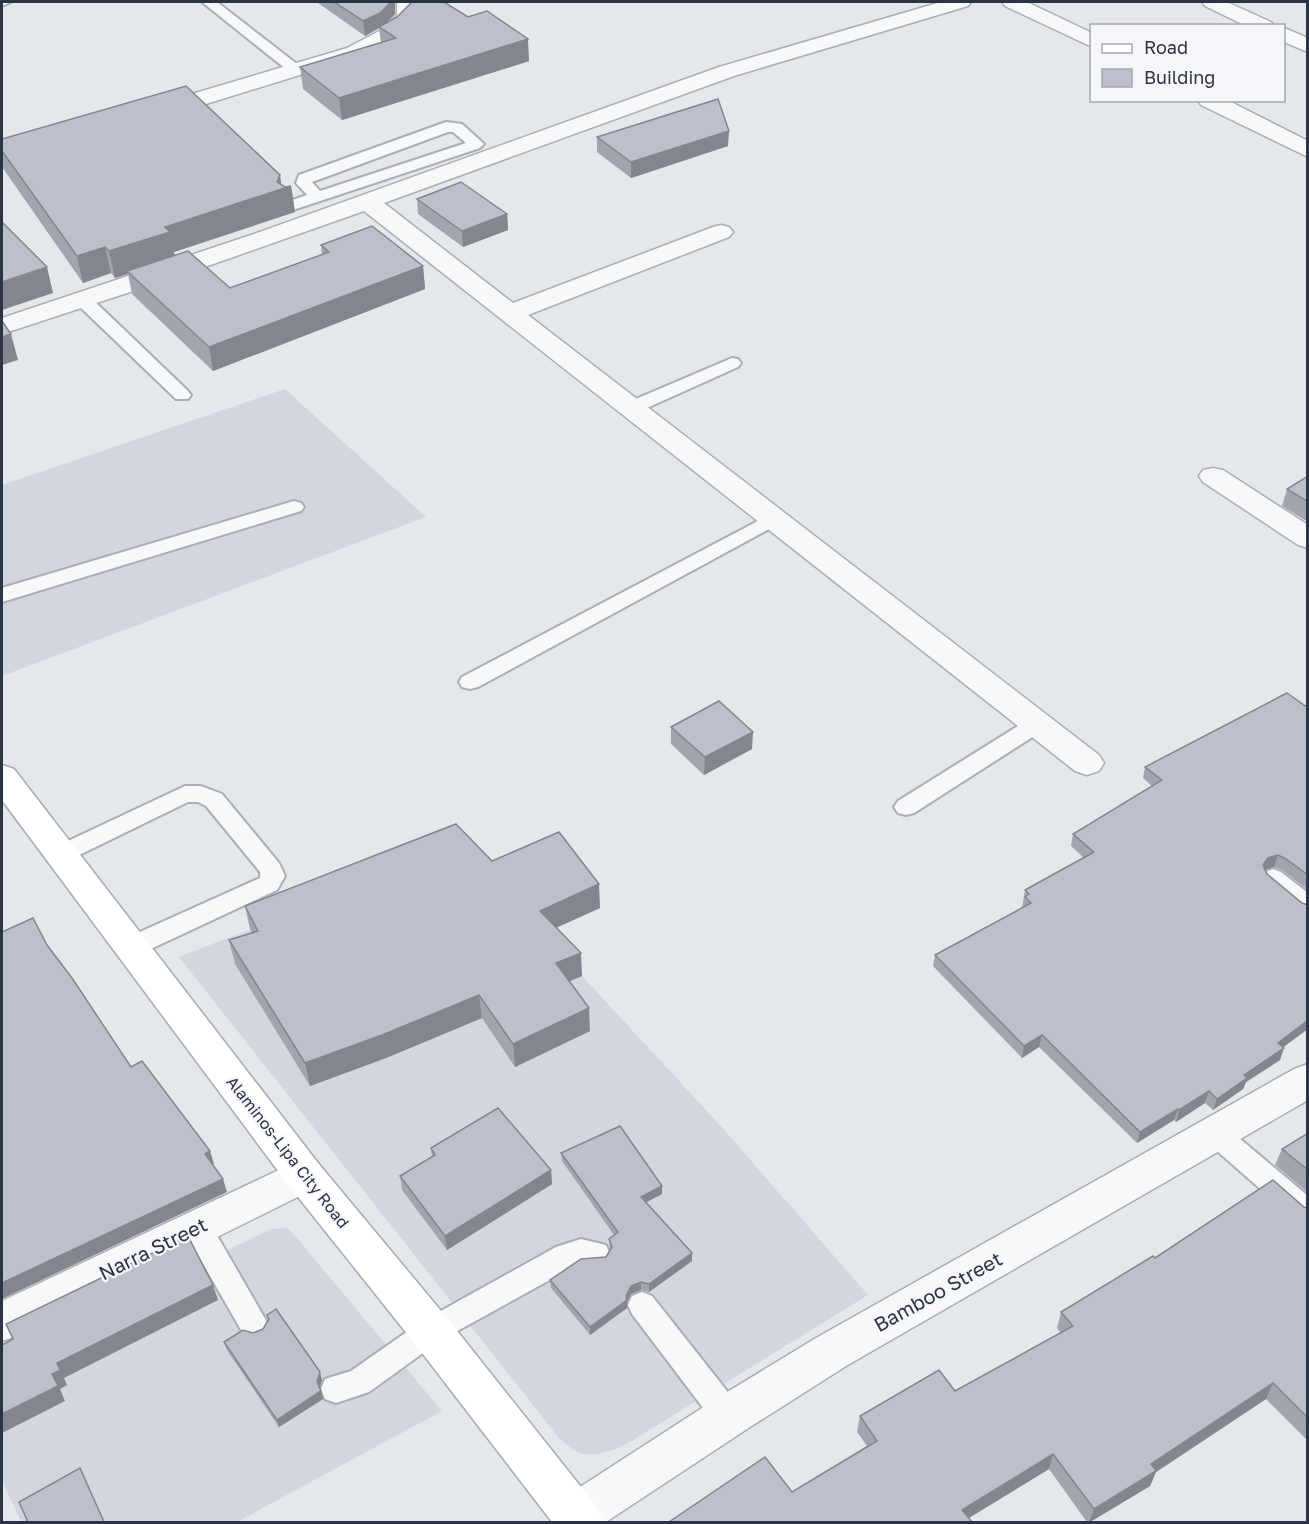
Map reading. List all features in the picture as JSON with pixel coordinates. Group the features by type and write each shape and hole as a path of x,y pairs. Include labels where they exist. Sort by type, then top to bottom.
{"main road":[{"name":"Alaminos-Lipa City Road","path":"2,777 303,1175 431,1331 578,1519"}],"street":[{"path":"138,118 354,52 390,33 407,16 407,2"},
{"path":"2,326 367,202 693,84 961,2"},
{"path":"1012,2 1090,40"},
{"path":"1212,2 1260,24"},
{"path":"1285,34 1308,45"},
{"path":"1213,102 1308,150"},
{"path":"367,202 1087,763"},
{"path":"510,314 721,232"},
{"path":"1213,476 1308,539"},
{"name":"Bamboo Street","path":"578,1519 727,1415 876,1327 1217,1135 1308,1080"},
{"name":"Narra Street","path":"2,1322 303,1175"}],"lane":[{"path":"209,2 297,70"},
{"path":"290,206 318,198 476,144 457,127 446,127 305,178 304,183 318,198"},
{"path":"83,300 182,395"},
{"path":"631,408 732,363"},
{"path":"2,595 294,507"},
{"path":"470,682 775,518"},
{"path":"906,807 1037,724"},
{"path":"59,855 185,794 201,794 214,800 271,869 273,876 269,884 131,947"},
{"path":"1273,878 1308,907"},
{"path":"1217,1135 1308,1213"},
{"path":"197,1227 254,1326"},
{"path":"336,1389 359,1382 431,1331 566,1256 581,1251 596,1254"},
{"path":"642,1305 727,1415"}],"shaded area":[{"path":"285,389 426,517 2,676 2,485"},
{"path":"458,848 582,976 717,1122 868,1295 635,1439 616,1449 598,1454 583,1454 572,1449 559,1438 179,957"},
{"path":"271,1229 290,1230 442,1411 237,1522 21,1522 2,1480 2,1359"}],"building":[{"path":"334,2 391,2 380,13 363,21"},
{"path":"412,2 444,2 468,17 487,11 528,39 339,98 300,67 396,38 379,27 397,17"},
{"path":"186,86 280,175 277,182 285,187 291,186 165,227 170,232 109,251 105,247 77,256 2,151 2,139"},
{"path":"718,99 729,131 631,162 597,137"},
{"path":"461,182 507,214 462,231 417,199"},
{"path":"2,222 47,267 2,282"},
{"path":"372,226 423,266 209,347 127,271 188,251 230,288 329,252 321,245"},
{"path":"2,321 11,334 2,337"},
{"path":"1308,476 1308,502 1287,489"},
{"path":"1287,693 1308,708 1308,875 1278,855 1268,858 1263,865 1267,874 1302,903 1308,905 1308,1020 1278,1043 1284,1048 1244,1075 1247,1078 1217,1099 1209,1091 1140,1132 1042,1035 1024,1046 935,955 1031,903 1025,897 1029,894 1025,890 1094,852 1073,834 1162,780 1145,767"},
{"path":"719,701 753,732 705,757 671,727"},
{"path":"456,824 492,861 559,832 599,884 540,911 581,953 556,963 589,1008 513,1044 479,995 382,1035 305,1063 229,940 258,931 245,906"},
{"path":"33,918 47,945 72,978 131,1067 142,1061 210,1151 205,1154 223,1179 2,1283 2,932"},
{"path":"498,1108 551,1170 445,1236 400,1176 435,1155 431,1148"},
{"path":"620,1126 662,1186 641,1197 692,1253 649,1284 641,1282 631,1286 626,1296 627,1300 590,1327 550,1280 581,1259 606,1257 612,1247 609,1239 618,1232 561,1153"},
{"path":"1308,1133 1308,1170 1282,1149"},
{"path":"1273,1180 1308,1208 1308,1418 1273,1383 1151,1464 1156,1471 1094,1509 1053,1454 962,1510 972,1522 669,1522 765,1457 792,1492 877,1441 860,1416 939,1370 955,1391 1073,1326 1061,1312 1153,1256 1155,1258"},
{"path":"188,1236 213,1285 57,1363 60,1370 52,1374 58,1386 2,1414 2,1345 13,1339 6,1324"},
{"path":"276,1309 320,1372 317,1382 321,1391 277,1420 224,1342 243,1330 253,1333 263,1329 269,1319 267,1315"},
{"path":"80,1468 104,1522 28,1522 19,1502"}]}
